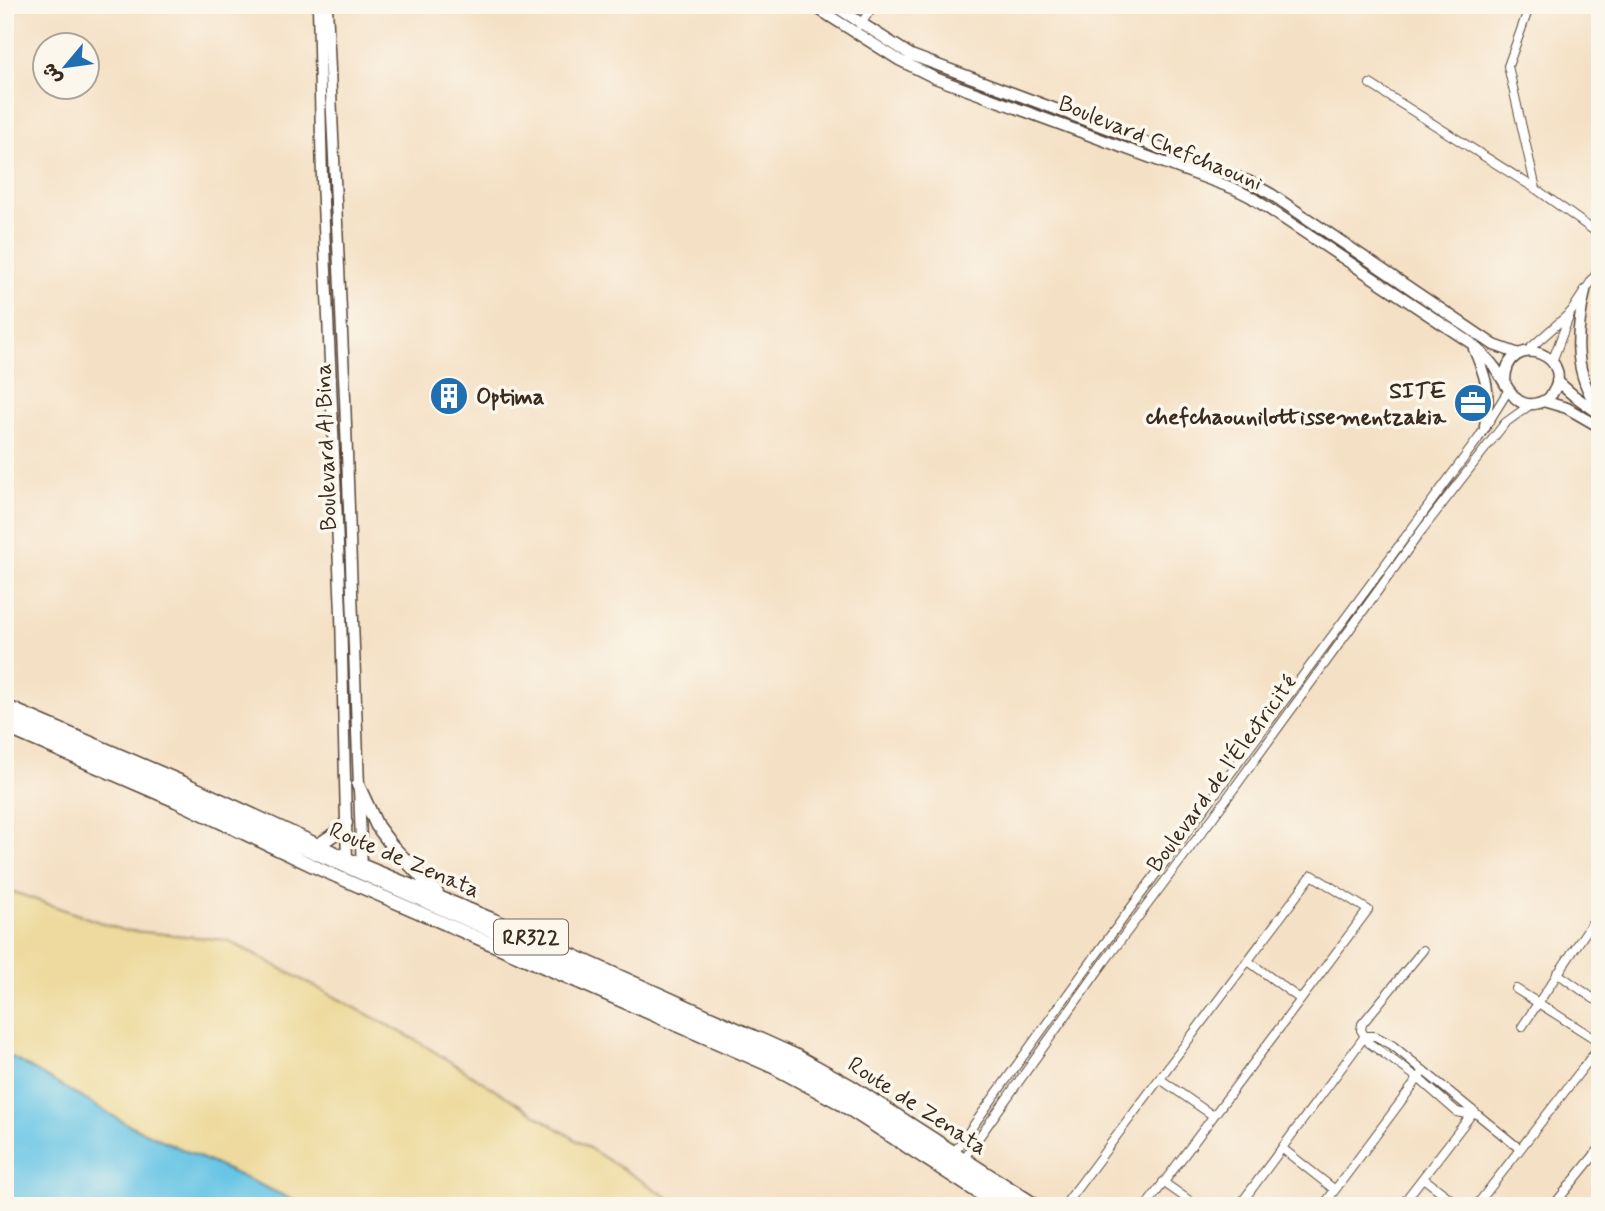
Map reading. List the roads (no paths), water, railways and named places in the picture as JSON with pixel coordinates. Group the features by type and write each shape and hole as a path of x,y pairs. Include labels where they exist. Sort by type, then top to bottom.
{"main road":[{"name":"Route de Zenata","path":"5,708 184,783 318,845 346,867"},
{"name":"Route de Zenata","path":"5,708 183,787 346,867"},
{"name":"Route de Zenata","path":"5,716 362,874 779,1070 1037,1206"},
{"name":"Route de Zenata","path":"5,727 176,801 362,874 443,898 797,1056 850,1086 1017,1206"},
{"path":"358,785 384,836 443,898"},
{"path":"318,845 346,823"},
{"name":"Route de Zenata","path":"954,1163 999,1206"},
{"name":"Route de Zenata","path":"954,1163 1029,1206"}],"street":[{"name":"Boulevard Al Bina","path":"318,5 322,180 341,613 346,867"},
{"name":"Boulevard Al Bina","path":"327,5 345,398 362,874"},
{"name":"Boulevard Chefchaouni","path":"812,5 911,55 1248,181 1494,345 1544,354 1552,362"},
{"name":"Boulevard Chefchaouni","path":"833,5 898,60 936,78 1243,193 1471,344 1489,360 1521,403 1530,405"},
{"path":"858,28 874,5"},
{"path":"1530,5 1508,66 1536,189"},
{"path":"1370,84 1536,189 1600,234"},
{"path":"1530,405 1543,401 1554,392 1558,374 1552,362 1571,312 1600,268"},
{"path":"1585,292 1578,324 1578,352 1582,378 1588,394 1600,412"},
{"path":"1506,386 1507,365 1571,312"},
{"path":"1471,344 1487,379 1489,399 1485,426"},
{"path":"1558,381 1573,396 1600,412"},
{"name":"Boulevard de l'Électricité","path":"954,1163 1485,426 1506,386"},
{"path":"1543,401 1567,408 1600,427"},
{"name":"Boulevard de l'Électricité","path":"954,1163 1222,806 1422,530 1504,423 1530,405"},
{"path":"1064,1206 1312,875 1368,910 1146,1206"},
{"path":"1522,1027 1600,911"},
{"path":"1423,950 1363,1024 1361,1031 1369,1043 1418,1078 1457,1112 1466,1114 1474,1111"},
{"path":"1248,961 1300,999"},
{"path":"1558,974 1594,999 1600,1000"},
{"path":"1476,1206 1600,1044 1516,989"},
{"path":"1365,1036 1384,1040 1520,1149"},
{"path":"1239,1206 1365,1036"},
{"path":"1323,1206 1424,1070"},
{"path":"1160,1079 1212,1115"},
{"path":"1401,1206 1474,1111"},
{"path":"1553,1206 1600,1148"},
{"path":"1283,1149 1335,1190"},
{"path":"1423,1178 1460,1206"},
{"path":"1163,1182 1197,1206"}],"water":[{"path":"5,1053 127,1124 306,1206 5,1206"}],"place":[{"name":"Optima","path":"449,396"},
{"name":"SITE chefchaounilottissementzakia","path":"1473,403"}]}
